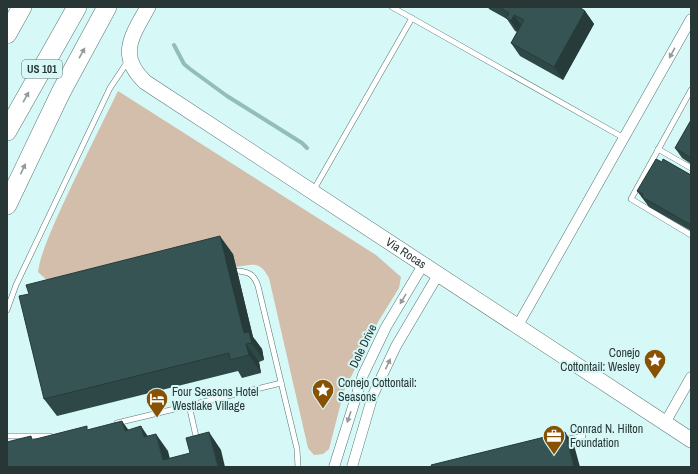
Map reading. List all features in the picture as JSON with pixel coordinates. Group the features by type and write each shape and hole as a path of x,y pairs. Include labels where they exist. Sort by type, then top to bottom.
{"highway":[{"path":"7,34 22,7"},
{"name":"US 101","path":"7,131 77,7"},
{"path":"7,205 61,92 107,7"}],"street":[{"path":"129,60 130,47 134,33 148,7"},
{"path":"517,327 691,19"},
{"name":"Via Rocas","path":"129,60 136,73 145,82 691,440"},
{"name":"Dole Drive","path":"334,467 339,445 363,375 386,327 423,265"},
{"path":"352,467 373,395 396,346 438,275"},
{"path":"665,423 691,377"}],"lane":[{"path":"392,7 624,138"},
{"path":"313,193 412,18"},
{"path":"7,310 16,285 110,88 129,60"},
{"path":"691,90 689,97 631,199 691,235"},
{"path":"658,150 691,168"},
{"path":"238,271 249,272 255,278 258,286 300,467"},
{"path":"110,424 281,383"},
{"path":"189,405 199,447"},
{"path":"7,436 53,436"},
{"path":"560,440 583,436"}],"shaded area":[{"path":"118,91 376,255 401,277 399,288 378,322 344,391 329,449 323,454 314,455 308,448 269,278 259,266 252,265 236,267 233,254 50,283 38,272 44,250 58,215"}],"building":[{"path":"499,7 579,7 585,11 554,67 511,43 524,20 514,15 511,21 506,18 509,13"},
{"path":"691,120 691,158 675,148"},
{"path":"656,159 662,162 663,159 691,175 691,225 642,197 643,194 637,191"},
{"path":"220,236 244,333 249,332 252,343 246,344 249,355 230,360 229,353 44,399 19,296 29,294 26,285"},
{"path":"122,421 125,431 141,426 144,437 156,434 163,460 190,453 186,438 209,432 218,467 7,467 7,442 31,436 32,440 87,426 87,430"},
{"path":"565,432 574,467 432,467 431,465"}],"waterway":[{"path":"174,45 184,64 190,69 227,96 302,143 307,148"}],"place":[{"name":"Conejo Cottontail: Wesley","path":"655,380"},
{"name":"Conejo Cottontail: Seasons","path":"323,410"},
{"name":"Four Seasons Hotel Westlake Village","path":"157,418"},
{"name":"Conrad N. Hilton Foundation","path":"554,456"}]}
